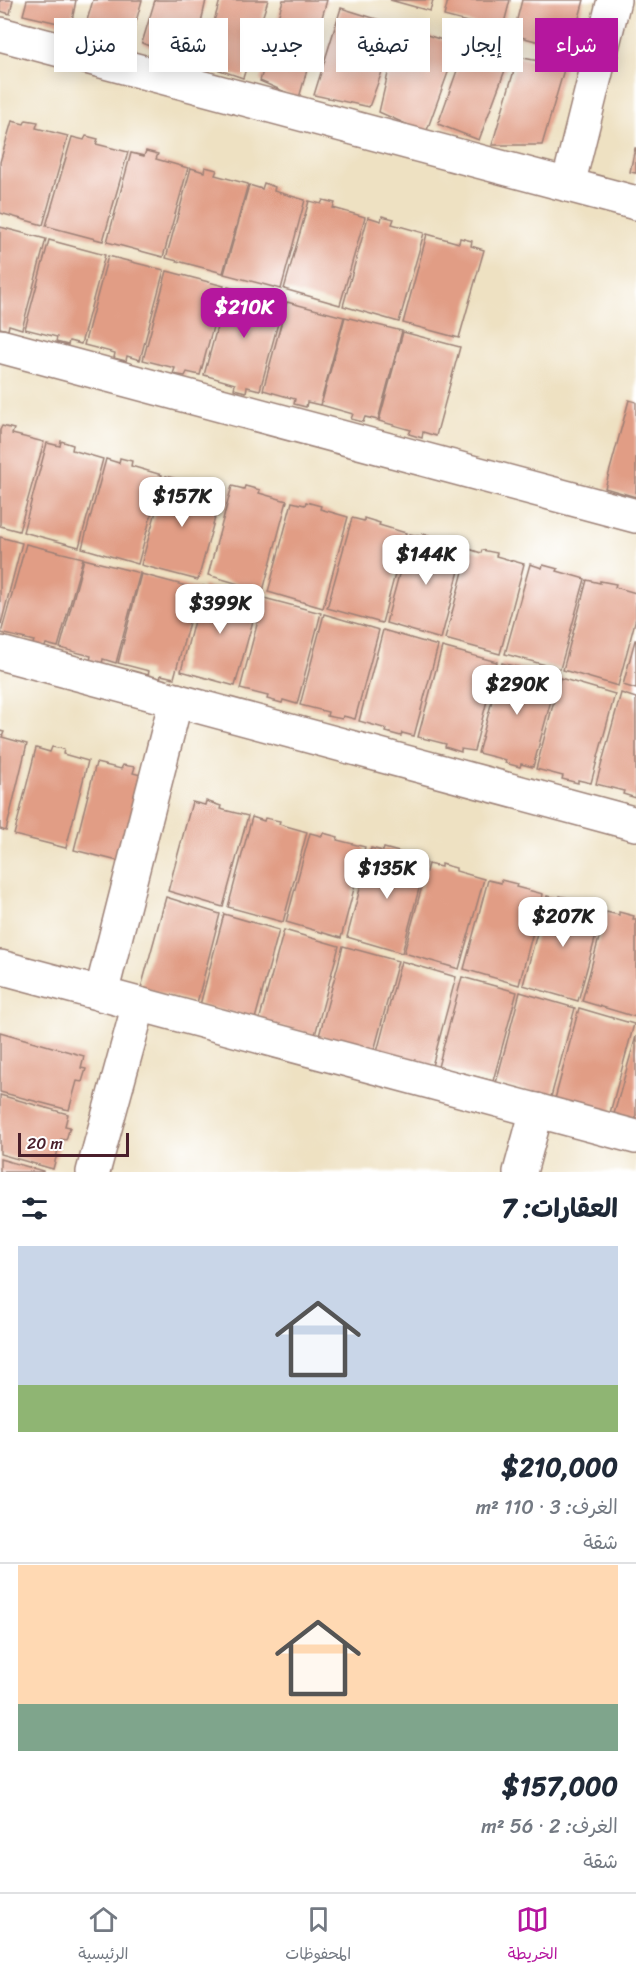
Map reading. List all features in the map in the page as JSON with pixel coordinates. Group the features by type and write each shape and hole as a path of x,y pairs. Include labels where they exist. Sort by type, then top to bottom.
{"street":[{"path":"568,185 614,0"},
{"path":"0,34 636,203"},
{"path":"0,346 636,516"},
{"path":"0,653 636,824"},
{"path":"101,994 176,700"},
{"path":"0,967 636,1137"},
{"path":"93,1172 139,1004"},
{"path":"520,1172 537,1110"}],"building":[{"path":"0,0 13,0 10,14 0,11"},
{"path":"27,0 76,0 73,18 54,18 54,22 23,15"},
{"path":"93,0 142,0 137,18 88,18"},
{"path":"155,0 206,0 202,18 150,18"},
{"path":"220,0 268,0 262,18 240,18 240,72 245,72 243,78 225,72 228,72 228,18 215,18"},
{"path":"283,0 327,0 322,18 278,18"},
{"path":"390,0 433,0 430,11"},
{"path":"448,0 510,0 505,18 444,16"},
{"path":"522,0 584,0 579,18 535,18 535,41 523,38 523,18 517,18"},
{"path":"341,8 373,18 338,18"},
{"path":"149,20 149,46 142,43"},
{"path":"336,24 336,72 382,72 369,107 314,95 321,72 324,72 324,63"},
{"path":"430,36 442,40 442,72 448,72 426,133 379,112 388,72 430,72"},
{"path":"523,58 535,60 535,72 563,72 542,145 492,145 514,72 523,72"},
{"path":"263,72 306,72 299,98 260,81"},
{"path":"456,72 504,72 479,140 438,124"},
{"path":"26,120 38,122 36,128 68,136 43,225 0,213 0,162 12,121 24,124"},
{"path":"86,136 98,139 96,144 128,152 103,241 46,226 72,137 84,140"},
{"path":"636,148 636,173 630,172"},
{"path":"146,151 158,154 156,159 188,168 163,257 107,242 131,153 144,156"},
{"path":"205,167 217,170 215,175 248,184 223,273 166,258 191,168 204,172"},
{"path":"264,183 275,187 274,191 305,200 281,289 224,274 249,185 262,189"},
{"path":"323,200 335,203 333,208 365,217 340,305 284,289 309,201 321,204"},
{"path":"382,216 394,219 392,224 424,233 399,322 343,306 368,217 381,221"},
{"path":"0,227 46,239 22,329 9,325 8,330 0,328"},
{"path":"427,234 459,243 460,238 472,241 471,246 484,250 459,338 403,323"},
{"path":"49,240 105,255 81,344 69,341 68,345 56,342 57,337 25,329"},
{"path":"108,256 164,270 140,360 127,356 126,361 114,358 115,353 84,345"},
{"path":"167,271 224,286 200,375 187,372 185,376 173,374 175,368 143,360"},
{"path":"228,287 284,301 260,390 247,387 246,392 234,389 235,384 204,375"},
{"path":"287,302 344,317 320,405 307,402 306,407 294,404 295,399 263,390"},
{"path":"345,317 402,331 378,420 365,417 363,422 351,419 353,414 321,405"},
{"path":"403,332 460,347 436,436 423,432 422,438 409,434 411,430 379,421"},
{"path":"629,400 636,402 636,497 605,488"},
{"path":"2,426 14,429 12,434 44,442 19,531 0,526 0,430"},
{"path":"61,441 73,445 72,450 103,459 79,547 23,532 47,443 60,446"},
{"path":"120,458 132,461 131,466 162,475 138,564 82,548 106,459 119,463"},
{"path":"166,476 197,485 199,480 211,484 210,488 222,492 198,580 141,565"},
{"path":"232,486 244,489 245,486 260,490 259,493 287,501 263,591 208,575"},
{"path":"292,502 305,505 306,502 321,506 320,509 348,517 323,608 268,592"},
{"path":"352,518 364,521 364,518 406,533 382,623 327,608"},
{"path":"410,534 439,538 438,541 465,548 441,639 386,623"},
{"path":"0,537 22,543 1,624 0,624"},
{"path":"26,544 83,558 58,647 46,644 44,649 32,646 34,641 1,633"},
{"path":"469,549 481,553 482,550 497,553 496,556 524,564 500,654 445,639"},
{"path":"84,559 140,573 116,663 103,659 102,664 90,661 91,656 60,648"},
{"path":"530,564 542,568 543,565 558,569 557,571 585,579 560,669 505,654"},
{"path":"141,574 198,589 174,678 161,675 160,680 148,676 149,671 118,663"},
{"path":"587,580 616,584 615,587 636,593 636,618 618,686 563,670"},
{"path":"203,586 259,599 235,686 181,671"},
{"path":"264,598 321,613 297,704 283,700 282,703 267,699 268,696 240,689"},
{"path":"324,614 379,630 355,719 327,716 328,712 300,705"},
{"path":"383,630 438,646 414,736 402,733 401,736 386,732 387,729 359,721"},
{"path":"636,640 636,689 623,685"},
{"path":"442,647 497,662 474,751 461,749 461,752 445,747 446,744 418,737"},
{"path":"502,663 557,678 533,767 521,764 520,767 505,763 506,760 478,753"},
{"path":"560,678 615,694 591,783 562,779 563,776 536,769"},
{"path":"621,693 636,698 636,798 623,794 624,791 596,784"},
{"path":"0,731 4,732 2,737 27,744 6,831 0,829"},
{"path":"52,747 64,749 63,754 88,761 66,848 14,835 36,748 50,752"},
{"path":"96,763 121,769 123,765 135,767 133,773 148,777 126,863 74,850"},
{"path":"206,801 221,806 220,809 248,816 223,907 168,891 192,802 205,805"},
{"path":"252,817 264,821 265,818 280,821 279,824 307,832 283,922 228,907"},
{"path":"310,833 322,836 323,833 338,837 337,840 365,847 341,938 286,922"},
{"path":"371,848 383,851 384,848 399,852 398,855 426,862 402,953 347,937"},
{"path":"428,864 441,867 441,864 456,868 456,871 484,879 459,969 404,953"},
{"path":"488,880 517,884 516,887 543,894 519,985 464,969"},
{"path":"547,896 576,900 575,903 603,910 578,1001 523,985"},
{"path":"166,897 220,914 197,1003 141,988"},
{"path":"606,912 619,915 619,912 634,916 633,919 636,919 636,1017 582,1001"},
{"path":"224,914 279,930 255,1019 200,1005"},
{"path":"284,930 339,946 315,1035 259,1021"},
{"path":"343,946 398,961 374,1051 319,1036"},
{"path":"401,961 456,977 432,1066 377,1052"},
{"path":"462,977 517,992 493,1081 438,1067"},
{"path":"520,992 575,1008 551,1097 496,1083"},
{"path":"579,1008 634,1024 610,1113 555,1099"},
{"path":"0,1032 84,1056 81,1068 86,1069 82,1082 77,1081 69,1110 0,1092"},
{"path":"636,1036 636,1120 614,1114"},
{"path":"0,1095 68,1114 65,1126 70,1127 66,1140 61,1139 53,1169 0,1154"},
{"path":"0,1159 43,1171 43,1172 0,1172"}]}
